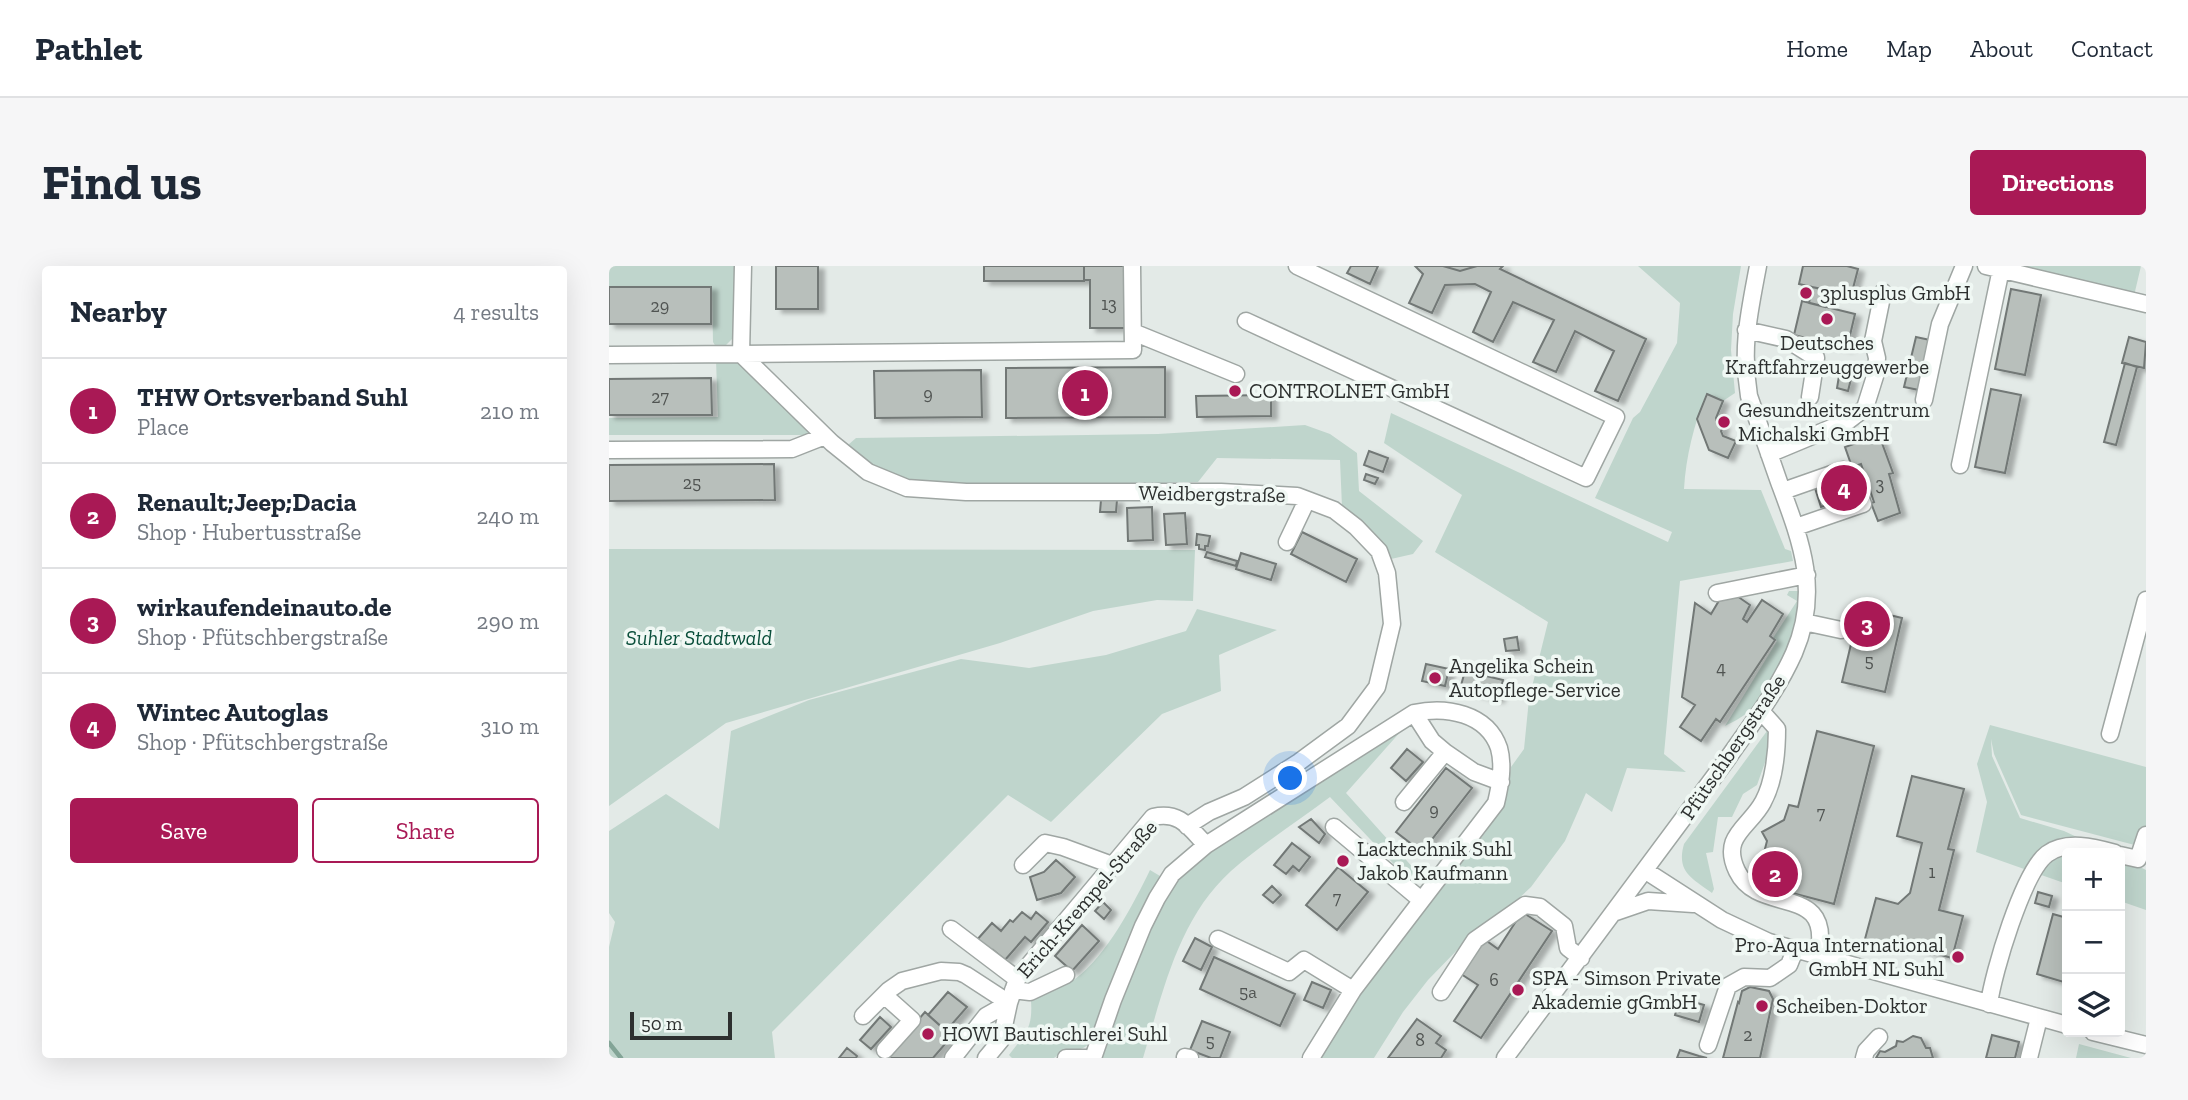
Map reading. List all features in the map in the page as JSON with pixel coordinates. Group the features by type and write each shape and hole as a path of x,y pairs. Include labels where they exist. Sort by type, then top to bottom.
{"street":[{"path":"741,354 743,266"},
{"path":"609,355 1133,350 1132,266"},
{"path":"1246,321 1586,478 1616,417 1297,266"},
{"name":"Pfütschbergstraße","path":"1505,1058 1616,912 1761,711 1794,653 1804,622 1808,597 1802,545 1749,396 1744,351 1758,266"},
{"path":"1924,400 1940,324 1963,266"},
{"path":"1960,465 1993,268 2146,304"},
{"path":"1769,454 1848,422 1865,408 1876,373 1877,358 1873,341 1884,292"},
{"path":"1746,330 1786,339 1816,358 1810,397"},
{"path":"1133,332 1236,374"},
{"name":"Weidbergstraße","path":"741,354 825,436 868,472 907,488 967,492 1221,492 1297,496 1334,510 1356,527 1379,551 1387,573 1392,624 1377,687 1349,726 1244,797 1187,825"},
{"path":"609,450 792,449 825,436"},
{"path":"1783,491 1843,470 1853,477 1863,504 1796,527"},
{"path":"1287,542 1307,500"},
{"path":"1717,593 1807,575"},
{"path":"2110,734 2146,600"},
{"path":"1804,622 1841,630"},
{"path":"1093,1058 1113,1000 1157,898 1173,874 1206,845 1415,713 1449,709 1473,718 1489,733 1499,748 1501,782 1496,803 1353,990 1311,1058"},
{"path":"1761,711 1777,729 1777,746 1764,801 1738,831 1733,841 1736,870 1751,886 1772,897 1801,905 1816,917 1822,938 1818,956"},
{"path":"1415,713 1432,741 1445,752 1474,772 1501,782"},
{"path":"1404,802 1445,752"},
{"name":"Erich-Krempel-Straße","path":"953,1058 986,1016 1013,991 1153,817 1165,814 1177,817 1206,845"},
{"path":"1334,827 1421,900"},
{"path":"2125,856 2138,859 2146,835"},
{"path":"1023,865 1045,843 1112,865"},
{"path":"1989,1004 1993,979 2016,913 2038,863 2057,849 2070,846 2090,848"},
{"path":"1646,871 1696,905 1742,931 1795,950 2062,1024"},
{"path":"1616,912 1648,901 1696,905"},
{"path":"1441,992 1475,940 1525,905 1540,907 1565,926 1568,948 1581,958"},
{"path":"951,929 1013,991"},
{"path":"1218,940 1289,971 1304,960 1353,990"},
{"path":"1708,1045 1728,986 1744,977 1770,978 1789,965 1795,950"},
{"path":"863,1016 902,981 950,971 1013,991 1030,992 1066,975"},
{"path":"986,1058 1001,1040 1013,991"},
{"path":"884,995 912,1020 885,1050"},
{"path":"2029,1058 2039,1018"},
{"path":"1864,1058 1866,1051 1879,1037"},
{"path":"2113,1037 2146,1045"},
{"path":"1066,1058 1086,1058"}],"green space":[{"path":"609,266 739,266 734,337 725,346 716,347 713,342 712,287 609,287"},
{"path":"1638,266 1741,266 1733,314 1731,350 1735,393 1723,401 1706,394 1691,441 1684,489 1761,490 1785,549 1791,551 1793,561 1680,581 1664,754 1686,772 1627,768 1612,812 1586,793 1565,841 1531,887 1499,917 1462,945 1428,980 1403,1012 1374,1058 1320,1058 1364,986 1485,833 1506,799 1511,767 1524,749 1529,699 1548,622 1435,552 1462,495 1384,443 1391,413 1668,542 1672,532 1595,498 1633,418 1640,412 1677,343 1680,303"},
{"path":"1986,266 2141,266 2133,300"},
{"path":"716,360 738,360 810,427 809,435 609,435 609,418 718,417"},
{"path":"1305,425 1330,434 1357,453 1359,491 1423,541 1413,554 1391,559 1381,544 1342,507 1340,460 1217,458 1198,482 949,488 902,481 874,468 848,445 856,438 1158,434"},
{"name":"Suhler Stadtwald","path":"609,549 1195,550 1193,601 1157,600 1093,611 1000,643 726,723 609,806"},
{"path":"1789,591 1798,591 1800,603 1799,617 1787,651 1753,707 1725,726 1777,641 1773,638 1797,601 1787,595"},
{"path":"1197,609 1277,630 1219,655 1221,691 1162,714 1051,822 1008,795 772,1032 775,1058 609,1058 609,947 615,922 609,913 609,831 666,794 719,829 731,731 809,700 961,659 1029,668 1106,655 1186,631"},
{"path":"1990,725 2146,767 2146,848 2021,815 1994,754 1991,739 1992,756 2020,818 2064,831 2100,848 2062,848 2062,882 1976,852 1987,802 1977,764"},
{"path":"1402,730 1346,793 1416,871 1408,879 1330,797 1231,871 1213,890 1185,934 1175,958 1143,1058 1099,1058 1152,914 1178,876 1216,845"},
{"path":"1767,731 1773,740 1757,785 1743,794 1732,817 1718,817 1713,852 1706,853 1714,889 1712,893 1692,878 1684,868 1684,844"},
{"path":"2125,860 2146,870 2146,910 2125,903"},
{"path":"1150,870 1160,876 1137,918 1088,1045 1054,1058 1012,1058 1009,1055 1029,1025 1031,1001 1070,982 1098,957 1127,913"},
{"path":"2079,1044 2131,1058 2076,1058"}],"building":[{"path":"776,266 818,266 818,309 776,309"},
{"path":"984,266 1084,266 1084,281 984,281"},
{"path":"1084,266 1127,266 1127,328 1090,328 1090,280 1084,280"},
{"path":"1351,266 1378,266 1370,284 1347,273"},
{"path":"1351,266 1378,266 1370,284 1347,273"},
{"path":"1415,266 1443,266 1460,271 1477,266 1503,266 1500,269 1646,339 1618,401 1595,391 1614,351 1575,331 1556,372 1533,362 1554,320 1513,302 1493,342 1473,332 1491,292 1475,284 1445,285 1432,313 1409,303 1423,274"},
{"path":"1415,266 1503,266 1500,269 1646,339 1618,401 1595,391 1614,351 1575,331 1556,372 1533,362 1554,320 1513,302 1493,342 1473,332 1491,292 1475,284 1445,285 1432,313 1409,303 1423,274"},
{"path":"1803,266 1847,266 1858,269 1851,296 1799,284"},
{"path":"609,287 711,287 711,324 609,324"},
{"path":"1812,287 1828,290 1825,307 1809,303"},
{"path":"2011,289 2041,295 2025,375 1995,369"},
{"path":"1802,301 1855,314 1847,348 1794,335"},
{"path":"1916,337 1930,340 1919,390 1904,387"},
{"path":"2129,337 2146,342 2144,368 2122,363"},
{"path":"2125,363 2137,367 2116,445 2104,442"},
{"path":"1165,367 1165,417 1006,418 1006,368"},
{"path":"981,370 982,417 875,418 874,371"},
{"path":"1839,376 1851,379 1848,391 1837,388"},
{"path":"711,378 712,415 609,415 609,379"},
{"path":"1991,389 2021,395 2005,473 1975,467"},
{"path":"1707,394 1723,401 1716,418 1718,425 1724,426 1721,431 1723,436 1736,441 1728,458 1709,450 1697,419"},
{"path":"1271,395 1271,416 1197,417 1196,396"},
{"path":"1879,435 1893,473 1889,474 1900,513 1878,521 1861,464 1852,467 1845,447"},
{"path":"1369,451 1388,458 1383,472 1364,465"},
{"path":"774,464 775,500 609,501 609,465"},
{"path":"1366,474 1378,478 1375,484 1364,480"},
{"path":"1845,475 1852,497 1821,507 1814,485"},
{"path":"1101,500 1117,500 1116,512 1100,512"},
{"path":"1152,507 1153,540 1128,541 1127,508"},
{"path":"1185,513 1187,544 1166,545 1164,514"},
{"path":"1302,532 1357,559 1346,582 1291,554"},
{"path":"1197,534 1210,536 1205,550 1196,545"},
{"path":"1207,552 1237,561 1236,566 1205,557"},
{"path":"1241,553 1276,564 1271,580 1236,569"},
{"path":"1737,596 1750,605 1743,619 1747,622 1762,600 1783,614 1770,636 1775,640 1720,722 1716,719 1701,741 1680,727 1695,705 1682,697 1695,603 1711,614 1720,599"},
{"path":"1853,606 1902,618 1885,692 1842,682 1852,640 1847,633"},
{"path":"1517,637 1519,650 1506,651 1504,639"},
{"path":"1426,664 1449,669 1445,686 1422,681"},
{"path":"1465,671 1503,680 1498,699 1460,689"},
{"path":"1817,731 1874,746 1834,904 1762,885 1758,876 1767,841 1762,832 1784,820 1789,805 1798,807"},
{"path":"1407,749 1423,762 1406,781 1391,768"},
{"path":"1446,768 1472,788 1422,852 1396,832"},
{"path":"1912,776 1964,789 1948,849 1954,850 1939,910 1963,916 1952,958 1904,945 1903,949 1865,939 1876,898 1898,904 1910,893 1922,843 1897,836"},
{"path":"1311,819 1325,834 1319,843 1299,827"},
{"path":"1292,843 1310,857 1299,871 1293,866 1286,874 1274,865"},
{"path":"1056,860 1075,877 1061,893 1037,900 1030,877 1044,872"},
{"path":"1338,867 1368,892 1337,930 1306,905"},
{"path":"1272,886 1281,895 1273,903 1263,895"},
{"path":"2038,892 2052,896 2049,907 2035,903"},
{"path":"1103,902 1111,910 1104,919 1095,911"},
{"path":"1022,912 1031,919 1036,912 1048,922 1031,942 1025,937 1005,960 976,941 992,923 1001,931 1010,920 1013,922"},
{"path":"1522,912 1552,931 1481,1038 1454,1021 1478,985 1461,974 1484,939 1498,949"},
{"path":"2053,914 2062,917 2062,982 2037,974"},
{"path":"1082,925 1099,941 1072,971 1055,956"},
{"path":"1195,938 1212,947 1201,970 1183,961"},
{"path":"1214,957 1295,994 1280,1026 1200,989"},
{"path":"1312,982 1331,990 1323,1008 1304,1000"},
{"path":"1750,987 1769,991 1773,999 1760,1058 1723,1058 1742,991"},
{"path":"948,992 967,1007 946,1031 928,1015"},
{"path":"1680,998 1704,1005 1699,1022 1675,1015"},
{"name":"HOWI Bautischlerei Suhl","path":"925,1012 952,1036 933,1058 885,1058"},
{"path":"880,1017 891,1027 871,1049 860,1040"},
{"path":"1417,1019 1441,1036 1436,1043 1446,1050 1441,1058 1388,1058"},
{"path":"1202,1021 1230,1032 1220,1058 1211,1058 1190,1050"},
{"path":"1992,1035 2019,1042 2015,1058 1986,1058"},
{"path":"1913,1036 1921,1038 1926,1048 1930,1048 1933,1058 1876,1058 1880,1051 1885,1052 1896,1046 1897,1041 1903,1042"},
{"path":"847,1048 857,1056 856,1058 839,1058"},
{"path":"1680,1050 1699,1056 1707,1058 1677,1058"}],"waterway":[{"path":"609,1043 621,1058"}],"place":[{"name":"3plusplus GmbH","path":"1806,293"},
{"name":"Deutsches Kraftfahrzeuggewerbe","path":"1827,319"},
{"name":"CONTROLNET GmbH","path":"1235,391"},
{"name":"THW Ortsverband Suhl","path":"1085,393"},
{"name":"Gesundheitszentrum Michalski GmbH","path":"1724,422"},
{"name":"Wintec Autoglas","path":"1844,488"},
{"name":"wirkaufendeinauto.de","path":"1867,624"},
{"name":"Angelika Schein Autopflege-Service","path":"1435,678"},
{"name":"Lacktechnik Suhl Jakob Kaufmann","path":"1343,861"},
{"name":"Renault;Jeep;Dacia","path":"1775,874"},
{"name":"Pro-Aqua International GmbH NL Suhl","path":"1958,957"},
{"name":"SPA - Simson Private Akademie gGmbH","path":"1518,990"},
{"name":"Scheiben-Doktor","path":"1762,1006"},
{"name":"HOWI Bautischlerei Suhl","path":"928,1034"}]}
